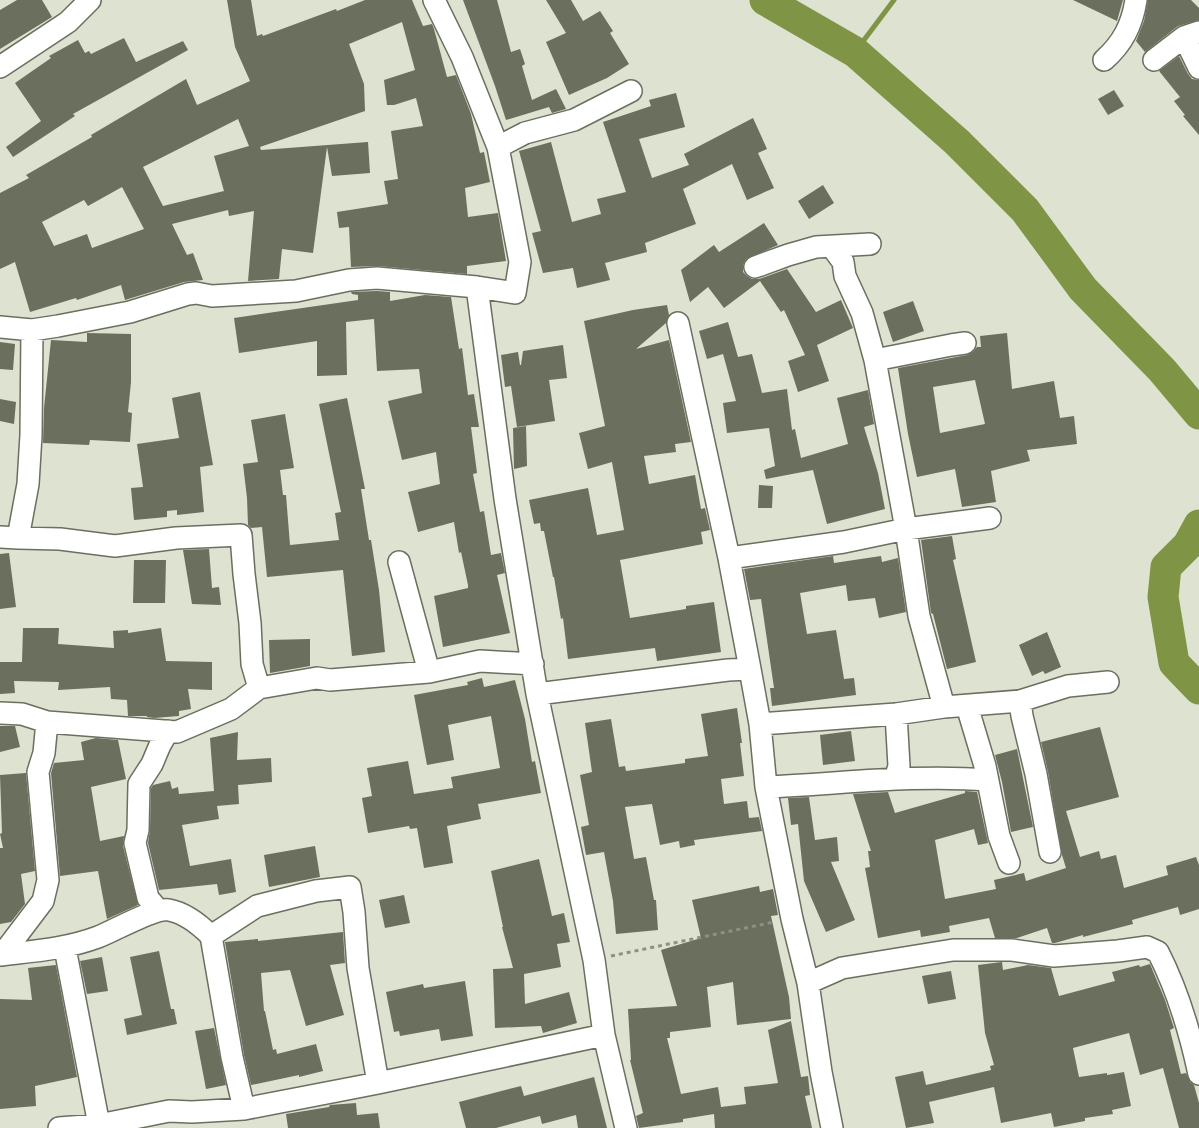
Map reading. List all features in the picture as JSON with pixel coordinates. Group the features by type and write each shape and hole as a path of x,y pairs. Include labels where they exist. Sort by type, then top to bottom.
{"street":[{"path":"0,67 68,22 90,0"},
{"path":"0,327 32,330 130,312 188,294 196,293 212,296 296,291 349,280 377,278 477,287 515,293 520,262 498,147 462,57 434,0"},
{"path":"1104,60 1124,39 1134,12 1136,0"},
{"path":"1154,60 1192,34 1199,68"},
{"path":"498,147 525,133 574,120 631,91"},
{"path":"755,268 788,255 816,247 870,244"},
{"path":"832,247 843,262 845,276 862,313 875,360 906,529 919,616 944,707"},
{"path":"477,287 505,499 536,694 594,960 604,1034 626,1128"},
{"path":"678,324 729,558 760,724 766,787 792,919 808,983 821,1072 832,1128"},
{"path":"32,330 31,434 28,484 9,537 60,539 115,546 176,538 241,535 252,664 259,688"},
{"path":"875,360 965,343"},
{"path":"729,558 844,542 906,529 990,518"},
{"path":"399,562 429,672"},
{"path":"0,713 22,714 47,722 177,732 231,709 259,688 317,678 330,680 429,672 480,661 532,664"},
{"path":"536,694 750,668"},
{"path":"760,724 896,714 944,707 1020,700 1068,686 1108,682"},
{"path":"1020,700 1050,852"},
{"path":"967,706 985,766 999,836 1009,863"},
{"path":"895,779 900,766 896,714"},
{"path":"1,955 43,901 48,880 38,772 44,753 47,722"},
{"path":"158,910 148,898 135,843 138,830 139,784 152,764 160,744 168,731"},
{"path":"766,787 895,779 964,778 988,780"},
{"path":"211,936 257,906 316,891 350,887 354,912 358,968 378,1083"},
{"path":"1,955 65,948 98,937 158,910 169,910 198,923 211,936 232,1057 244,1109"},
{"path":"808,983 842,968 953,950 1012,950 1054,956 1147,947 1158,952 1166,968 1192,1042 1199,1074"},
{"path":"65,948 99,1124"},
{"path":"60,1128 99,1124 169,1111 194,1120 378,1083 604,1034"}],"path":[{"path":"594,960 792,919"}],"building":[{"path":"17,0 42,0 52,17 0,49 0,10"},
{"path":"227,0 251,0 257,36 262,34 263,36 365,0 412,0 423,26 432,24 447,77 456,75 471,114 480,153 484,152 490,182 465,188 468,217 498,213 506,261 467,266 467,274 378,266 351,267 349,227 339,228 337,212 388,204 384,181 398,179 391,131 423,126 416,98 394,105 387,105 384,80 415,70 402,22 349,44 364,84 365,111 260,147 261,150 368,142 370,173 332,176 327,147 313,253 282,249 279,279 248,281 254,211 229,216 228,210 172,224 187,255 193,253 203,280 184,282 125,300 121,285 77,300 76,298 30,312 15,262 0,269 0,193 29,178 26,175 186,79 197,105 250,81 235,47","holes":["238,119 249,146 214,156 224,191 163,206 143,167","122,187 144,229 92,248 87,234 54,246 42,222 84,200 88,206"]},
{"path":"463,0 497,0 511,52 520,49 525,64 522,66 532,100 556,89 566,109 552,113 549,107 506,120"},
{"path":"546,0 571,0 583,21 600,11 613,31 610,33 629,64 607,78 569,95 546,42 566,33"},
{"path":"1073,0 1123,0 1117,21"},
{"path":"1148,0 1191,0 1199,8 1199,20 1178,26 1145,52 1136,41 1144,21"},
{"path":"124,38 136,62 183,41 188,50 73,114 75,116 13,157 6,147 41,121 15,83 51,58 49,56 78,40 85,53 89,51 91,54"},
{"path":"1179,56 1192,79 1199,80 1199,135 1183,116 1185,115 1174,101 1180,97 1159,71"},
{"path":"1114,90 1124,106 1108,115 1098,99"},
{"path":"676,93 685,127 639,139 652,178 689,165 684,154 753,118 767,149 758,153 774,188 747,200 732,164 683,189 696,224 645,243 647,252 605,263 610,280 577,288 573,268 543,273 532,233 541,231 519,151 551,142 572,222 601,214 597,199 626,192 603,122 651,106 649,100"},
{"path":"823,185 834,203 809,219 798,201"},
{"path":"764,223 778,245 746,259 743,265 743,272 752,279 759,279 787,269 816,312 841,300 853,328 817,345 829,381 798,392 788,361 805,355 784,310 781,312 760,281 724,308 708,287 690,302 681,270 714,245 719,252"},
{"path":"351,292 390,292 390,301 425,295 451,297 459,349 462,348 468,395 474,394 479,427 471,427 477,473 473,474 480,512 484,511 491,555 501,553 505,573 497,575 510,633 443,647 434,596 468,588 468,585 461,552 459,553 454,522 418,532 408,492 440,484 436,452 402,460 388,401 422,393 419,369 377,371 374,319 346,322 347,375 317,376 317,341 239,353 234,318 358,300 358,295"},
{"path":"913,301 924,331 893,342 883,312"},
{"path":"667,305 669,315 666,323 636,349 669,340 691,442 675,444 676,452 644,456 649,484 695,475 701,509 705,508 710,530 701,532 703,544 620,560 630,618 686,609 686,606 714,602 721,652 657,661 655,648 568,659 563,618 561,619 544,531 541,531 540,523 534,524 529,500 588,488 597,535 624,530 612,462 588,469 579,433 605,426 584,321 633,310"},
{"path":"728,322 738,357 752,354 762,393 787,389 792,430 795,429 801,458 848,444 837,398 868,390 874,424 864,427 878,473 885,509 827,524 813,470 766,479 764,470 775,466 769,428 727,433 723,403 736,401 723,354 707,359 699,331"},
{"path":"87,333 131,334 131,382 128,412 132,413 130,442 90,440 89,445 43,443 44,408 51,340 87,342"},
{"path":"1007,333 1012,389 1054,381 1060,418 1074,416 1077,444 1027,450 1030,461 991,471 996,502 962,507 955,469 917,477 898,368 967,355 977,347 981,347 980,336","holes":["975,380 985,424 940,433 933,387"]},
{"path":"0,342 15,344 13,370 0,369"},
{"path":"563,345 567,378 549,380 555,421 517,427 511,386 505,387 501,355 518,352 521,365 523,351"},
{"path":"200,392 213,465 200,467 204,512 177,515 177,510 167,511 167,517 134,520 131,488 143,487 137,444 179,438 172,398"},
{"path":"347,398 365,489 361,489 379,590 385,652 352,656 343,570 267,577 262,527 251,528 248,525 243,464 258,462 251,420 285,414 294,468 280,470 283,495 286,495 290,545 339,540 335,513 341,512 319,404"},
{"path":"0,399 16,402 14,424 0,421"},
{"path":"526,426 527,466 514,469 513,428"},
{"path":"759,485 773,486 772,508 758,508"},
{"path":"952,536 956,559 953,560 976,662 947,669 933,614 931,613 921,540"},
{"path":"209,549 212,588 219,587 221,605 192,604 183,550"},
{"path":"9,553 16,607 0,609 0,554"},
{"path":"833,556 834,563 881,556 882,562 898,558 906,612 879,618 875,598 848,601 846,585 800,593 807,634 836,630 844,679 854,678 856,695 772,706 770,688 774,688 761,599 750,600 744,569"},
{"path":"134,560 166,560 165,603 133,603"},
{"path":"23,628 59,628 58,644 114,648 113,631 128,630 128,633 161,628 166,661 212,662 212,690 188,689 191,709 179,711 179,716 154,718 128,716 127,700 111,699 110,687 58,690 59,682 14,681 15,693 0,694 0,662 22,662"},
{"path":"1047,632 1061,667 1045,674 1043,671 1032,676 1019,645"},
{"path":"310,639 310,666 270,673 269,640"},
{"path":"482,678 484,687 515,680 525,719 532,762 535,761 541,793 478,804 481,819 447,826 453,863 424,868 417,828 410,829 409,826 368,833 362,798 372,796 367,768 408,761 414,794 453,788 451,777 500,768 491,716 448,725 454,760 427,765 414,695 468,685 467,682"},
{"path":"737,708 744,776 721,779 724,804 747,801 749,818 759,817 762,831 694,840 695,845 680,848 679,841 660,845 652,804 625,807 634,859 646,857 654,900 656,900 658,930 616,934 613,901 604,852 586,855 581,827 589,825 580,775 592,772 585,723 611,719 619,767 625,766 626,771 685,763 685,759 708,756 701,714"},
{"path":"0,726 15,726 20,747 0,752"},
{"path":"1100,727 1119,797 1066,811 1080,857 1099,851 1101,859 1116,855 1124,888 1168,875 1166,866 1196,857 1199,865 1199,909 1180,915 1178,907 1132,920 1133,924 1055,943 1052,943 1047,928 1017,938 995,938 989,918 949,926 950,932 921,937 920,930 878,938 865,868 870,867 868,851 871,851 853,794 888,792 895,813 965,793 965,791 977,792 988,843 978,845 974,829 935,840 945,899 996,889 994,880 1024,873 1026,881 1066,868 1041,742"},
{"path":"851,731 855,761 823,765 820,735"},
{"path":"238,732 237,760 271,758 272,782 238,785 239,804 217,806 219,819 182,825 190,866 231,859 236,892 219,895 217,884 159,890 148,843 151,788 153,785 170,781 172,789 178,787 179,794 214,791 210,738"},
{"path":"96,738 118,740 126,779 91,787 100,841 124,836 123,846 138,905 107,919 98,871 60,876 51,773 54,763 84,760 81,742"},
{"path":"1017,749 1033,827 1011,832 995,755"},
{"path":"26,773 35,871 21,874 25,904 11,922 0,924 0,848 3,848 0,834 2,833 0,775"},
{"path":"809,797 815,840 837,837 839,861 831,862 855,920 826,932 804,881 798,824 791,825 788,798"},
{"path":"315,846 320,877 269,887 264,855"},
{"path":"539,859 552,916 564,913 570,942 557,944 561,967 524,974 525,1004 569,992 577,1023 543,1033 541,1026 495,1028 493,969 513,968 502,927 491,871"},
{"path":"759,886 760,892 773,889 778,915 771,916 789,997 791,1019 737,1025 733,982 707,987 711,1027 670,1032 670,1038 667,1038 681,1094 718,1087 721,1107 746,1104 744,1087 778,1083 768,1030 791,1021 801,1077 808,1076 810,1095 805,1096 812,1128 715,1128 714,1114 683,1119 683,1122 639,1128 636,1116 643,1113 630,1060 628,1009 677,1006 661,950 701,938 692,900"},
{"path":"404,895 410,923 385,928 379,900"},
{"path":"343,932 345,963 330,965 344,1015 306,1026 290,970 261,973 264,1011 273,1050 276,1049 277,1054 316,1044 323,1071 251,1085 244,1055 225,942 258,939 258,941"},
{"path":"159,951 171,1009 174,1009 177,1024 127,1035 124,1019 142,1015 130,957"},
{"path":"102,957 108,991 87,994 80,961"},
{"path":"1002,962 1003,970 1028,965 1051,968 1059,996 1115,981 1112,972 1150,964 1174,1028 1170,1030 1181,1074 1186,1073 1190,1082 1194,1085 1199,1103 1199,1128 1179,1128 1163,1068 1140,1075 1129,1033 1073,1048 1079,1077 1124,1072 1131,1106 1112,1110 1113,1114 1085,1118 1085,1121 1054,1127 1051,1113 1001,1123 994,1087 929,1102 934,1123 906,1128 895,1077 923,1071 926,1085 991,1070 990,1066 994,1065 985,1033 978,965"},
{"path":"56,965 77,1077 35,1086 36,1106 0,1109 0,999 32,1000 28,968"},
{"path":"951,971 956,999 928,1004 922,976"},
{"path":"465,981 473,1036 441,1041 439,1029 400,1036 399,1031 394,1032 386,992 423,984 424,988"},
{"path":"214,1028 226,1085 206,1089 195,1031"},
{"path":"594,1077 607,1128 578,1128 576,1115 542,1124 540,1116 496,1128 466,1128 459,1102 521,1086 524,1096"},
{"path":"356,1103 357,1115 378,1113 380,1128 288,1128 286,1114 329,1107 330,1105"}],"waterway":[{"path":"765,0 855,52 957,142 1025,210 1083,289 1162,370 1199,414"},
{"path":"855,52 894,0"},
{"path":"1199,525 1188,545 1166,567 1163,597 1174,663 1199,689"}]}
